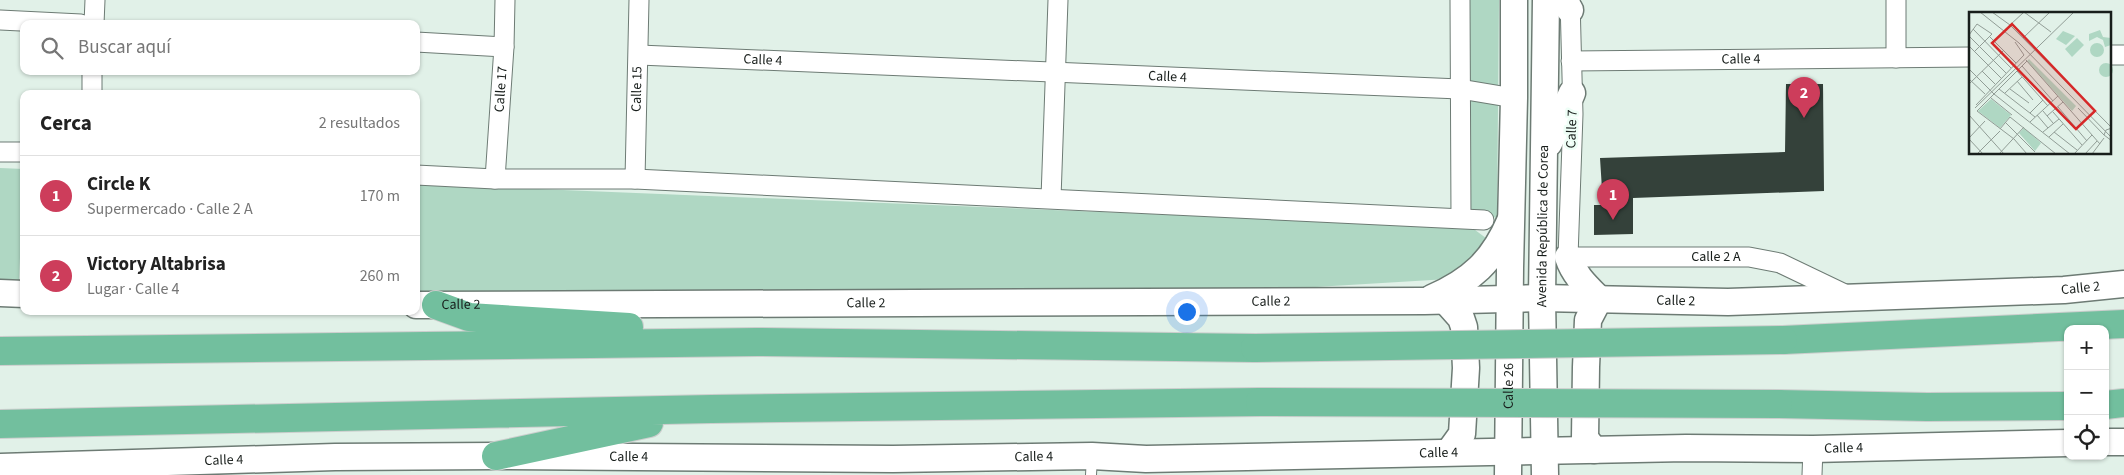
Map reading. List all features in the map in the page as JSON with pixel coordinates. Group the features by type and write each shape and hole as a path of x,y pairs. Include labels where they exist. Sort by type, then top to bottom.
{"highway":[{"path":"426,305 469,317 658,328 757,342"},
{"path":"0,351 757,342 1255,348 1783,340 2124,324"},
{"path":"0,424 711,409 1260,402 1778,404 1927,407 2064,406"},
{"path":"2109,404 2124,402"},
{"path":"496,456 711,409"}],"main road":[{"path":"1510,299 1513,216 1514,0"},
{"name":"Avenida República de Corea","path":"1544,463 1542,298 1545,150 1562,2"},
{"path":"1545,150 1572,93"},
{"path":"1449,452 1462,434 1466,368 1464,327 1461,318 1435,301 1472,276 1501,243 1513,216"},
{"path":"1568,257 1572,269 1580,280 1599,299 1588,320 1586,367 1586,438 1594,450"},
{"name":"Calle 2","path":"426,305 1435,301 1542,298 1728,302 1855,299 2064,290 2124,284"},
{"path":"0,293 20,294"},
{"name":"Calle 26","path":"1508,464 1510,299"},
{"path":"2109,442 2124,442"},
{"name":"Calle 4","path":"0,467 138,469 225,464 496,456 1091,466 1449,452 1508,464 1544,463 1594,450 1686,448 1813,449 2064,443"}],"street":[{"path":"94,20 95,0"},
{"name":"Calle 17","path":"494,179 504,47 505,0"},
{"name":"Calle 15","path":"635,179 639,0"},
{"path":"1051,198 1058,0"},
{"path":"1460,0 1461,218"},
{"path":"1896,0 1896,58"},
{"name":"Calle 7","path":"1562,2 1571,61 1572,93 1571,205 1568,257"},
{"path":"0,20 20,21"},
{"path":"420,42 504,47"},
{"name":"Calle 4","path":"639,55 1460,89 1514,98"},
{"name":"Calle 4","path":"1571,61 1969,57"},
{"path":"92,75 92,90"},
{"path":"0,152 20,152"},
{"path":"420,175 494,179 635,179 1484,220"},
{"name":"Calle 2 A","path":"1568,257 1749,257 1780,262 1855,299"},
{"path":"1812,475 1813,449"}],"green space":[{"path":"1466,0 1499,0 1497,218 1469,210"},
{"path":"0,168 20,169 19,280 0,280"},
{"path":"420,184 1471,227 1490,241 1465,278 1200,294 420,291"}],"building":[{"path":"1786,84 1823,84 1824,191 1633,198 1633,234 1594,235 1594,205 1603,205 1600,158 1785,152"}],"place":[{"name":"Victory Altabrisa","path":"1804,118"},
{"name":"Circle K","path":"1613,220"}]}
